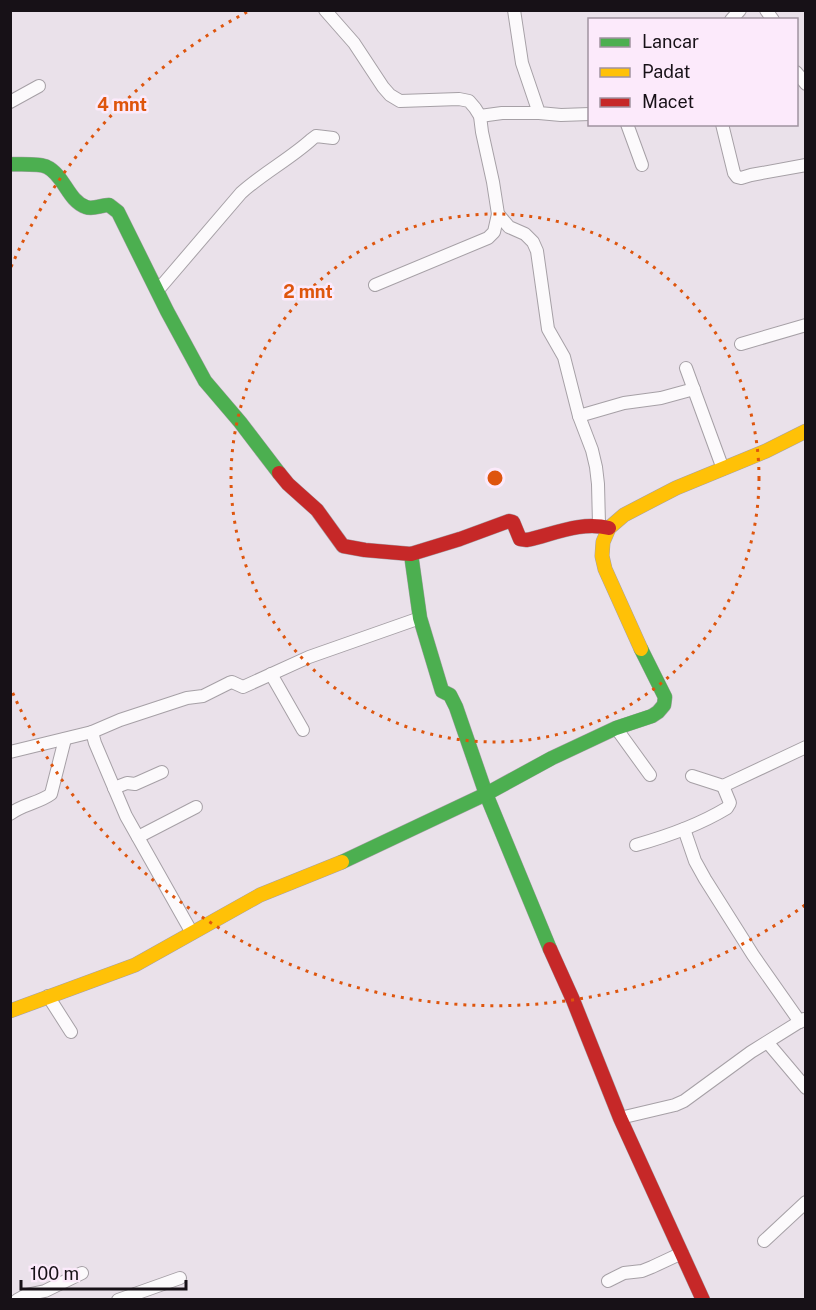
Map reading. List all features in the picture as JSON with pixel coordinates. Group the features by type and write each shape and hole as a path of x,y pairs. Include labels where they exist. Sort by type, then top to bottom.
{"street":[{"path":"325,10 354,43 390,95 400,101 459,99 469,102 475,108 480,116 493,182 498,214 494,232 488,238 375,285"},
{"path":"514,10 522,63 539,113"},
{"path":"10,102 39,86"},
{"path":"480,116 502,113 588,114"},
{"path":"628,126 642,165"},
{"path":"722,126 737,177 745,178 806,165"},
{"path":"158,290 252,183 286,160 312,138 316,136 333,138"},
{"path":"10,164 46,166 80,205 87,208 108,204 114,207 205,381 288,484 317,510 343,546 411,554 509,521 513,522 520,539 527,540 584,526 604,526 676,488 766,451 806,431"},
{"path":"10,1011 135,965 260,895 344,861 486,794 552,758 616,728 652,716 664,705 665,698 662,689 643,654 605,569 602,556 604,526 596,467 579,416 564,357 548,328 537,250 525,234 509,226 498,214"},
{"path":"741,344 806,325"},
{"path":"686,368 723,469"},
{"path":"579,416 624,403 661,398 694,389"},
{"path":"411,554 420,618 442,691 450,695 456,707 486,794 535,915 573,1000 620,1118 703,1299"},
{"path":"10,752 92,732 120,720 187,698 203,696 232,682 243,687 309,657 420,618"},
{"path":"271,674 303,730"},
{"path":"616,728 650,775"},
{"path":"92,732 94,743 126,816 192,933"},
{"path":"10,814 16,809 51,794 65,739"},
{"path":"692,776 723,786 806,747"},
{"path":"114,788 126,783 137,783 162,772"},
{"path":"636,845 684,829 724,810 729,806 729,800 723,786"},
{"path":"138,837 196,807"},
{"path":"620,1118 684,1101 751,1052 803,1020 753,956 705,879 695,861 684,829"},
{"path":"48,996 71,1032"},
{"path":"768,1042 806,1088"},
{"path":"764,1241 806,1202"},
{"path":"608,1281 624,1273 642,1271 682,1253"},
{"path":"17,1299 59,1285 82,1273"},
{"path":"118,1299 180,1278"}],"traffic: fast":[{"path":"10,164 47,167 58,176 80,204 91,208 109,205 118,212 205,381 279,473"},
{"path":"411,554 420,618 442,691 450,695 456,707 486,794 550,949"},
{"path":"342,862 486,794 552,758 616,728 658,712 664,705 665,697 641,649"}],"traffic: slow":[{"path":"641,649 605,569 602,556 603,542 609,528 624,515 676,488 766,451 806,431"},
{"path":"10,1011 135,965 260,895 342,862"}],"traffic: jam":[{"path":"279,473 317,510 343,546 365,550 411,554 509,521 513,522 520,539 527,540 578,527 609,528"},
{"path":"550,949 620,1118 703,1300"}]}
